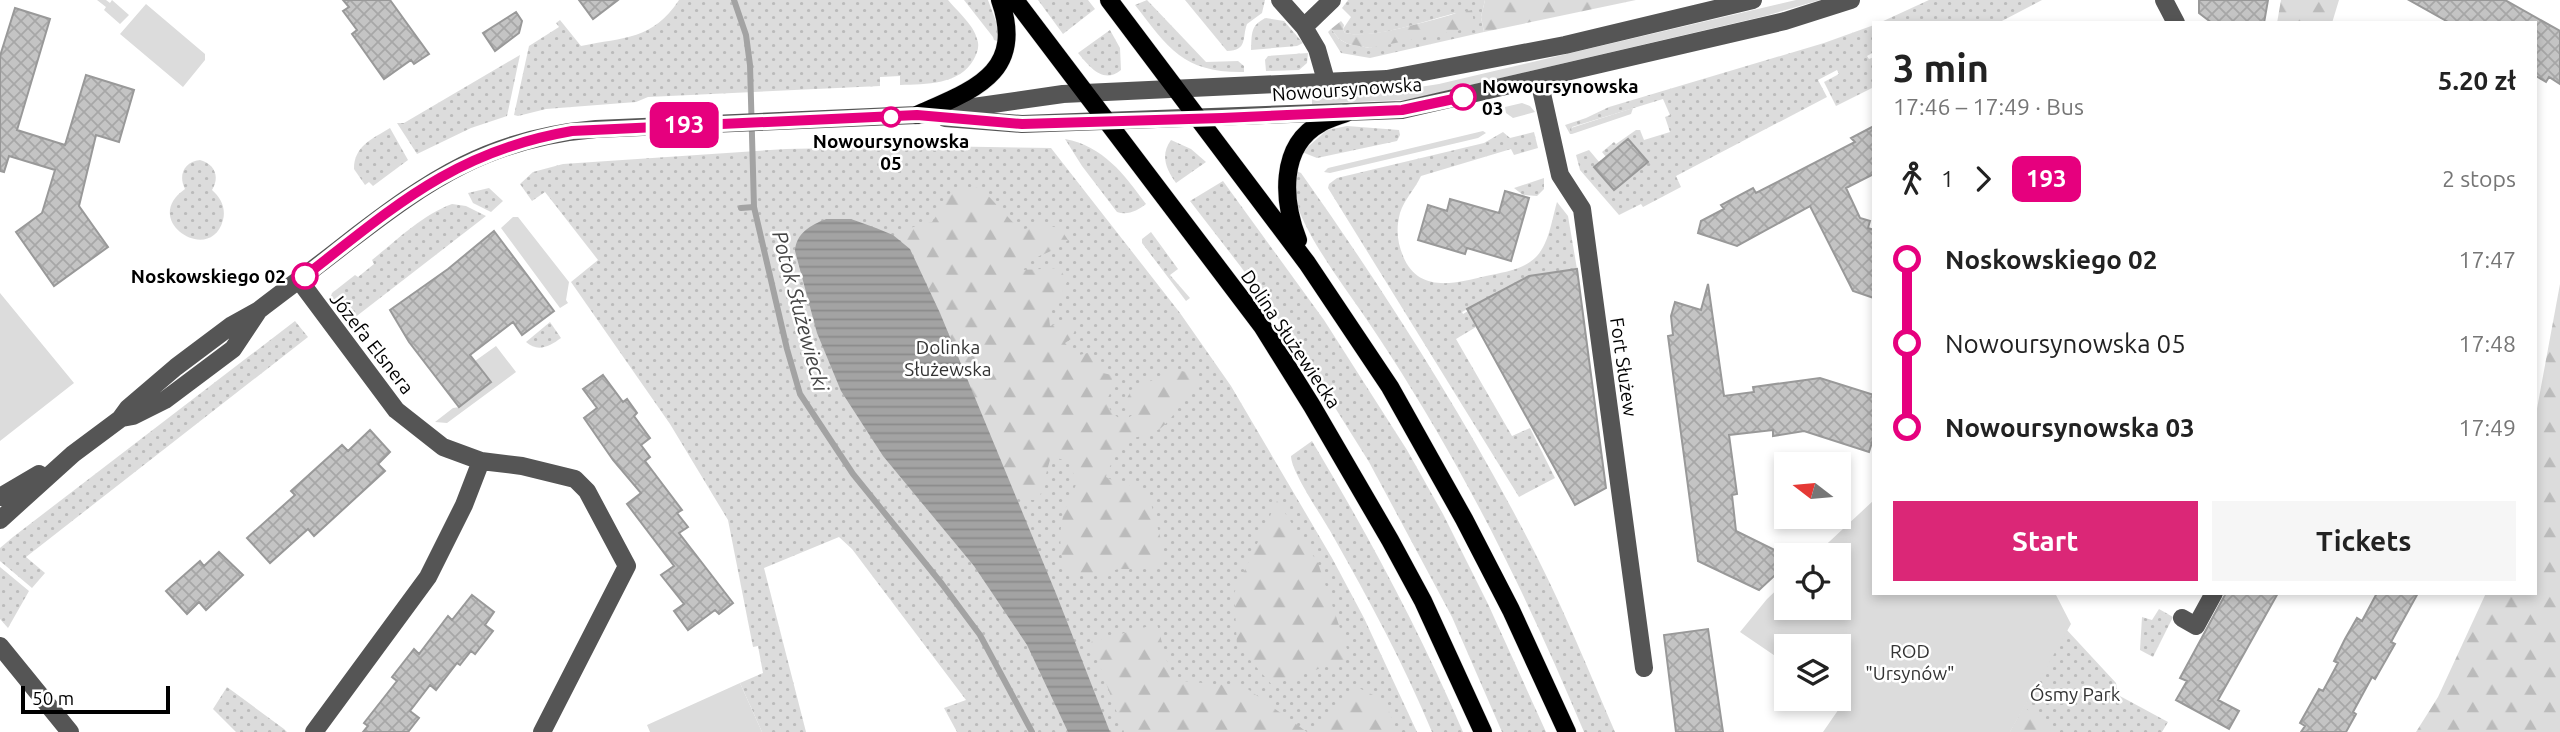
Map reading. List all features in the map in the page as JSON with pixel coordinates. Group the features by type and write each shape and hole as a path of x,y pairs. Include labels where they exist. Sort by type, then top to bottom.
{"main road":[{"path":"917,115 975,89 993,72 1005,48 1007,34 1007,20 1000,0"},
{"name":"Dolina Służewiecka","path":"1015,0 1262,326 1312,406 1423,601 1483,732"},
{"path":"1110,0 1307,263 1390,387 1511,610 1567,732"},
{"path":"1307,263 1290,219 1286,189 1292,159 1297,145 1307,133 1320,123 1346,113"}],"street":[{"path":"1280,0 1304,27 1318,49 1327,84"},
{"path":"1304,27 1332,0"},
{"name":"Nowoursynowska","path":"0,520 73,454 120,419 128,408 185,360 232,325 259,310 420,188 486,153 518,142 572,131 917,115 1033,97 1086,93 1327,84 1387,79 1565,45 1754,0"},
{"name":"Nowoursynowska","path":"917,115 1022,124 1418,108 1785,22 1852,0"},
{"path":"2164,0 2175,21"},
{"name":"Fort Służew","path":"1539,80 1560,175 1582,209 1644,668"},
{"name":"Józefa Elsnera","path":"299,280 396,410 443,447 481,461 560,474 575,479 587,491 627,566 542,732"},
{"name":"Nowoursynowska","path":"0,497 73,454"},
{"path":"314,732 428,577 464,505 481,461"},
{"path":"2182,618 2196,626 2213,595"},
{"path":"0,646 70,732"}],"green space":[{"path":"97,0 110,3 112,0 129,15 120,24"},
{"path":"679,0 948,0 972,29 978,49 968,68 960,74 931,83 900,85 900,76 880,77 880,86 648,97 636,102 546,109 514,115 529,46 559,27 556,23 560,20 581,46 624,38 648,30 659,23"},
{"path":"964,0 988,0 998,27 997,41 994,40"},
{"path":"1038,0 1088,0 1095,9 1063,34"},
{"path":"1147,0 1206,62 1238,61 1244,66 1244,72 1206,68 1180,55 1158,34 1135,5"},
{"path":"1185,0 1265,0 1262,13 1247,24 1241,46 1227,51"},
{"path":"1348,0 1485,0 1481,17 1484,32 1370,58 1341,53 1328,32 1331,29 1339,39 1348,44 1370,48 1456,13 1385,32 1345,33 1343,29 1351,17 1342,8"},
{"path":"1485,0 1636,0 1484,32 1481,17"},
{"path":"1796,0 1820,0 1765,16 1405,100 1312,104 1312,98 1369,95 1439,84"},
{"path":"1929,0 2042,0 2002,21 1883,21"},
{"path":"2281,0 2339,0 2333,21 2277,21"},
{"path":"146,4 205,54 205,60 183,87 120,34"},
{"path":"1472,10 1474,24 1471,28 1370,48 1348,44 1339,39 1331,29 1341,21 1345,33 1373,33"},
{"path":"1266,18 1284,21 1303,43 1297,46 1251,50 1254,27"},
{"path":"1872,26 1872,53 1867,56 1869,59 1872,58 1872,88 1836,106 1824,82 1839,74 1837,70 1818,80 1827,97 1676,176 1681,187 1643,207 1641,204 1619,215 1580,170 1576,155 1589,150 1600,163 1595,168 1614,190 1647,162 1628,139 1606,157 1602,152 1636,130 1640,130 1644,140 1670,132 1665,117 1670,115 1663,99 1572,127 1572,134 1565,125 1609,107 1824,43"},
{"path":"1110,30 1120,48 1121,70 1108,76 1097,72 1078,53"},
{"path":"1308,53 1307,63 1299,70 1266,71 1265,60 1268,56"},
{"path":"520,55 507,116 471,128 417,154 397,123 404,123"},
{"path":"1522,103 1535,112 1513,118 1506,113 1505,107"},
{"path":"1633,108 1631,114 1572,134 1571,128"},
{"path":"1347,126 1399,130 1400,135 1397,141 1317,158 1302,152 1327,130"},
{"path":"390,128 408,160 373,186 369,182 365,185 354,169 357,154 365,144"},
{"path":"1483,131 1486,133 1478,138 1330,173 1324,172 1328,168"},
{"path":"1503,132 1510,138 1534,132 1538,148 1514,155 1511,149 1421,176 1402,208 1398,235 1403,256 1418,276 1427,281 1450,283 1506,272 1525,265 1536,257 1544,245 1557,202 1568,216 1577,269 1529,276 1462,312 1463,314 1468,311 1476,327 1456,339 1512,436 1530,428 1555,478 1519,497 1328,188 1337,178 1484,143"},
{"path":"1065,139 1091,148 1112,163 1146,204 1129,213 1117,212"},
{"path":"1171,140 1191,149 1206,162 1176,183 1169,172 1165,157"},
{"name":"Dolinka Służewska","path":"928,146 1051,148 1180,313 1231,386 1332,558 1364,618 1417,732 957,732 944,708 966,700 852,549 839,537 764,568 806,732 762,732 740,683 763,673 758,646 753,647 728,520 670,424 571,282 598,260 545,192 532,201 520,184 533,172 563,164 786,149"},
{"path":"200,160 215,172 216,180 212,190 224,211 223,220 216,233 206,239 194,239 182,234 174,225 170,214 173,201 185,189 182,174 186,166"},
{"path":"1296,171 1301,173 1396,313 1484,458 1548,579 1615,732 1584,732 1524,597 1456,465 1402,373 1313,240 1297,203"},
{"path":"1544,178 1544,189 1537,196 1523,195 1514,188"},
{"path":"1223,181 1324,320 1407,450 1488,604 1546,732 1502,732 1452,617 1369,462 1289,334 1190,201"},
{"path":"980,187 1020,230 1043,225 1060,228 1068,240 1032,260 1022,270 1060,268 1067,282 1059,298 1048,308 1050,326 1069,319 1077,326 1071,339 1065,343 1076,356 1091,352 1099,364 1098,372 1112,375 1112,390 1106,401 1112,413 1123,421 1134,414 1126,400 1132,389 1176,370 1192,373 1199,386 1161,428 1123,441 1106,477 1124,486 1137,484 1149,496 1164,551 1159,561 1149,569 1118,569 1098,576 1065,575 1061,528 1066,507 1077,483 1069,462 1051,456 1039,500 1027,500 1012,489 940,313 902,230 932,222 953,192"},
{"path":"489,188 503,201 491,212 473,203 468,193"},
{"path":"452,204 466,206 486,216 349,322 331,296 332,293 374,264 372,260 410,229"},
{"path":"513,217 518,217 569,282 566,300 568,303 560,308 501,228"},
{"path":"1151,232 1178,269 1170,275 1190,298 1186,301 1142,243 1142,239"},
{"path":"2560,284 2560,732 2416,732 2438,697 2485,595 2537,595 2537,409"},
{"path":"0,293 74,383 0,441"},
{"path":"295,321 308,337 26,557 45,573 32,588 0,561 0,548 13,537"},
{"path":"550,322 561,338 539,348 526,342"},
{"path":"496,346 516,372 447,423 435,422 491,383 475,361"},
{"path":"1312,441 1392,584 1463,732 1432,732 1386,632 1302,484 1291,456"},
{"path":"1277,501 1318,563 1350,658 1272,685 1237,645 1234,593"},
{"name":"ROD \"Ursynów\"","path":"1872,502 1872,595 2056,595 2071,624 2010,732 1823,732 1837,711 1851,711 1851,634 1774,634 1774,655 1740,632 1774,592 1774,620 1851,620 1851,543 1828,543 1843,529 1851,529 1852,521"},
{"path":"0,567 29,591 8,628 0,619"},
{"path":"2159,609 2173,617 2153,657 2140,650 2142,617 2152,620"},
{"path":"1157,624 1172,680 1245,687 1307,732 1124,732 1091,642"},
{"name":"Ósmy Park","path":"2066,629 2116,683 2118,695 2168,722 2162,732 2010,732"},
{"path":"740,683 762,732 650,732 647,725"},
{"path":"227,687 287,732 236,732 213,709"},
{"path":"1359,688 1385,701 1397,732 1314,732"},
{"path":"2024,707 2057,732 2010,732"}],"shaded area":[{"path":"826,219 851,219 893,235 910,249 940,313 1110,732 1068,732 1027,645 974,566 883,456 841,391 817,333 795,251 801,235"}],"building":[{"path":"343,0 390,0 429,54 414,64 411,60 384,79 352,34 357,30 343,11 349,7"},
{"path":"579,0 618,0 593,19"},
{"path":"2199,0 2268,0 2264,21 2209,21 2199,13"},
{"path":"2409,0 2505,0 2560,31 2560,84 2549,77 2546,82 2537,77 2537,21 2446,21"},
{"path":"15,8 50,19 17,130 65,145 86,75 134,90 119,142 96,135 79,206 108,247 54,286 16,232 42,213 55,170 9,156 4,172 0,171 0,56"},
{"path":"516,12 522,21 519,33 495,51 483,33"},
{"path":"1872,127 1872,175 1846,188 1860,218 1870,221 1868,228 1872,229 1872,297 1853,291 1810,206 1737,246 1698,233 1701,221 1724,209 1721,205 1753,188 1756,193 1855,142 1851,138"},
{"path":"1628,139 1648,162 1614,190 1594,167"},
{"path":"1505,191 1529,198 1511,261 1467,248 1465,254 1418,240 1428,205 1447,211 1450,199 1499,213"},
{"path":"494,231 554,311 522,335 513,322 470,355 491,382 459,407 409,342 390,310 448,269"},
{"path":"1577,269 1606,488 1575,505 1467,309 1529,276"},
{"path":"1708,284 1724,396 1754,392 1753,387 1820,378 1872,394 1872,442 1869,452 1804,431 1773,436 1773,430 1729,435 1737,494 1732,495 1736,531 1774,550 1774,576 1759,590 1698,561 1668,336 1673,335 1671,316 1675,302 1701,310"},
{"path":"603,375 623,402 627,399 637,413 634,416 650,438 641,445 650,457 645,461 682,510 677,513 688,527 679,533 733,603 719,614 715,610 688,630 674,611 684,604 661,575 674,566 627,504 641,493 613,460 584,418 597,408 583,389"},
{"path":"370,430 390,452 378,464 385,471 314,536 308,529 270,563 247,538 295,495 291,491 342,445 348,451"},
{"path":"219,552 243,575 206,610 199,602 187,614 166,591 200,561 204,566"},
{"path":"472,595 494,612 485,625 493,631 475,654 471,651 460,665 457,663 436,690 430,685 410,711 419,718 408,732 363,732 368,726 364,723 397,681 392,677 414,649 419,654 448,616 452,620"},
{"path":"2225,595 2277,595 2218,700 2239,711 2229,729 2176,700 2187,681 2180,678"},
{"path":"2376,595 2417,595 2391,642 2395,644 2375,679 2372,677 2353,712 2356,714 2346,732 2301,732 2305,726 2300,723 2319,689 2323,691 2338,663 2334,661 2345,639 2357,618 2362,621"},
{"path":"1708,629 1723,732 1676,732 1664,635"}],"waterway":[{"name":"Potok Służewiecki","path":"734,0 746,35 750,65 754,207 800,394 853,474 980,635 1032,732"},
{"path":"741,208 754,207"}],"bus line":[{"name":"193","path":"305,276 420,188 452,170 486,153 518,142 572,131 917,115 1022,124 1222,118 1402,110 1463,97"}],"place":[{"name":"Nowoursynowska 03","path":"1463,97"},
{"name":"Nowoursynowska 05","path":"891,117"},
{"name":"Noskowskiego 02","path":"305,276"}]}
